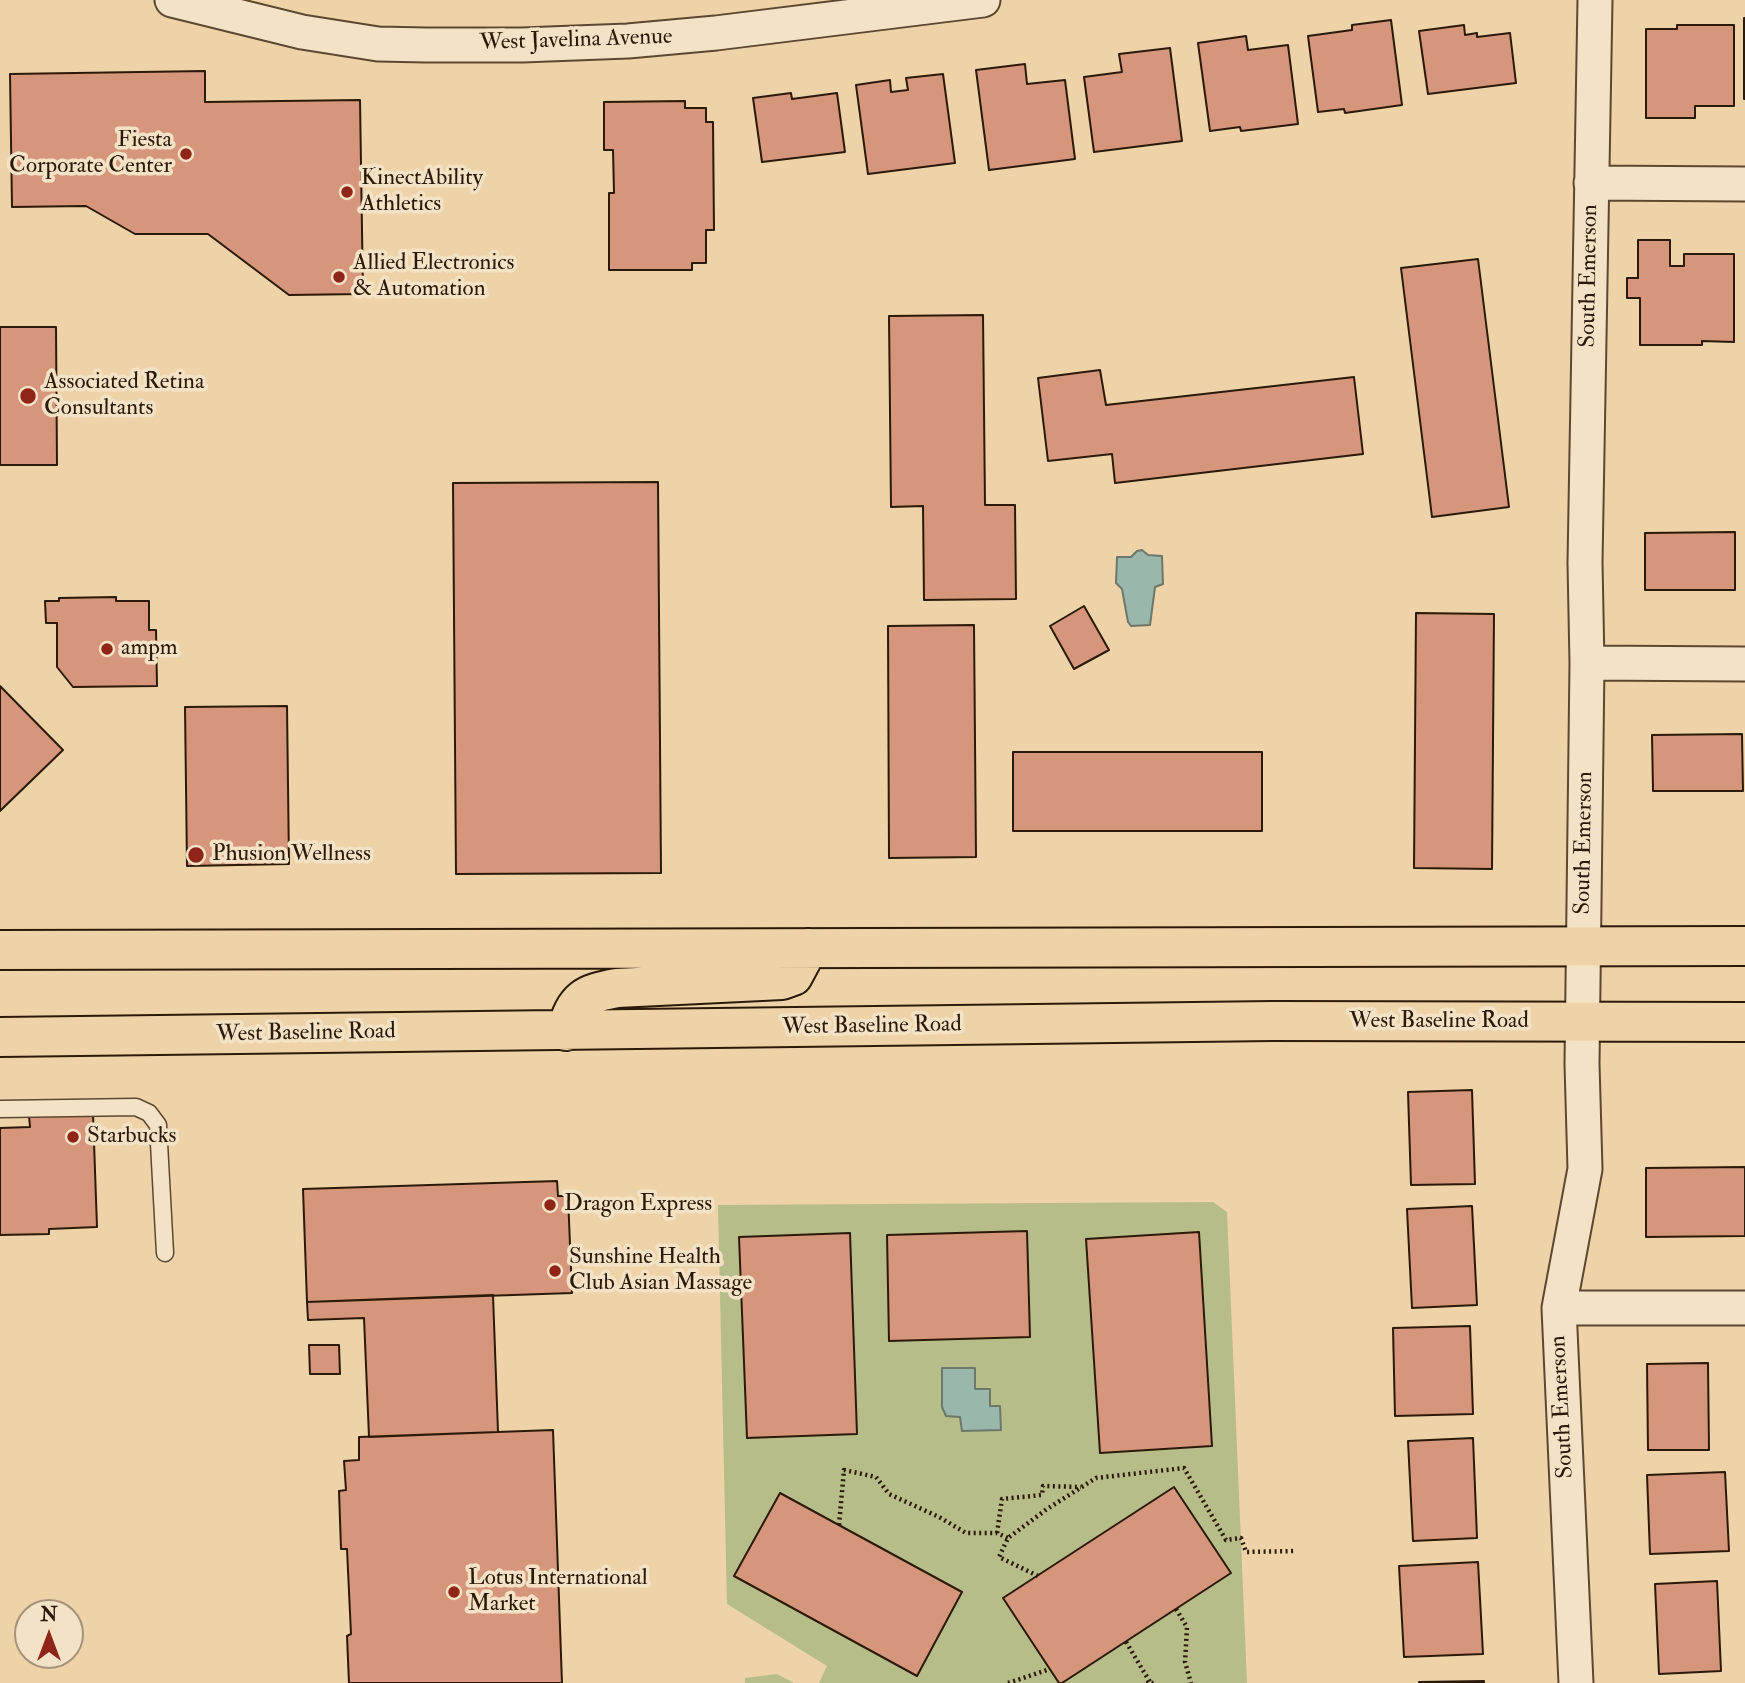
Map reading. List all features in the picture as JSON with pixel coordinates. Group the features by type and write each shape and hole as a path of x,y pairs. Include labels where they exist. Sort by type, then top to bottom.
{"main road":[{"path":"0,950 1745,946"},
{"path":"566,1031 575,1008 582,998 592,992 617,988 782,980 793,976 808,948"},
{"name":"West Baseline Road","path":"0,1037 1273,1021 1745,1022"}],"street":[{"name":"West Javelina Avenue","path":"172,0 302,32 378,44 522,45 628,41 716,33 983,0"},
{"name":"South Emerson","path":"1576,1683 1559,1308 1585,1170 1585,563 1595,0"},
{"path":"1591,183 1745,184"},
{"path":"1587,663 1745,664"},
{"path":"1559,1308 1745,1308"}],"lane":[{"path":"0,1109 136,1107 149,1114 158,1125 165,1253"}],"path":[{"path":"1038,1576 999,1557 1008,1538 1047,1509 1096,1478 1184,1468 1226,1540 1241,1538 1245,1552 1295,1551"},
{"path":"839,1525 844,1471 876,1477 890,1494 966,1533 997,1533 1008,1538"},
{"path":"997,1533 1002,1499 1042,1495 1043,1486 1081,1487"},
{"path":"1175,1609 1187,1627 1185,1662 1191,1683"},
{"path":"1126,1642 1148,1683 1155,1683"},
{"path":"1008,1683 1049,1669"}],"green space":[{"path":"1213,1202 1227,1212 1247,1683 1062,1683 1230,1573 1038,1576 1003,1598 1059,1683 819,1683 827,1666 727,1604 718,1205","holes":["1027,1231 1030,1337 889,1340 887,1235","1198,1232 1100,1453 1086,1239","850,1234 857,1433 747,1438 740,1237","975,1369 975,1389 990,1406 962,1421 958,1416 946,1416 945,1410","780,1493 962,1592 917,1675 734,1576"]},
{"path":"777,1674 794,1683 745,1683 745,1678"}],"shaded area":[{"path":"1142,550 1148,555 1162,556 1163,584 1155,587 1150,625 1131,626 1122,589 1116,583 1117,557 1131,557"},
{"path":"942,1368 975,1368 975,1389 990,1389 990,1406 1000,1406 1001,1430 962,1431 960,1417 946,1416 942,1407"}],"building":[{"path":"1745,18 1745,99 1744,99"},
{"path":"1391,20 1402,105 1345,113 1344,109 1318,112 1308,36 1352,30 1352,25"},
{"path":"1464,25 1465,35 1477,33 1477,37 1510,33 1516,83 1428,94 1419,31"},
{"path":"1677,25 1734,25 1734,106 1695,106 1695,118 1646,118 1646,29 1677,29"},
{"path":"1246,36 1248,50 1288,45 1298,124 1241,131 1240,127 1210,131 1198,43"},
{"path":"1170,48 1182,141 1094,152 1084,77 1122,72 1119,54"},
{"path":"1025,64 1027,84 1065,80 1075,159 989,170 976,70"},
{"name":"Fiesta Corporate Center","path":"205,71 205,102 360,100 363,294 289,295 208,234 135,234 86,206 12,207 10,74"},
{"path":"943,74 955,163 868,174 856,85 890,80 891,92 908,90 906,78"},
{"path":"791,93 792,99 837,93 845,152 762,162 753,98"},
{"path":"685,101 685,108 706,108 706,122 713,122 714,230 706,230 706,263 692,263 692,270 609,270 609,193 614,193 613,150 604,150 604,102"},
{"path":"1638,240 1670,240 1670,266 1684,266 1684,254 1734,254 1734,342 1640,345 1640,298 1627,298 1627,278 1638,278"},
{"path":"1478,259 1509,507 1432,517 1401,268"},
{"path":"983,315 985,505 1015,505 1016,599 924,600 923,506 891,507 889,316"},
{"name":"Associated Retina Consultants","path":"0,327 56,327 57,465 0,465"},
{"path":"1100,370 1106,405 1354,377 1363,454 1115,483 1112,454 1048,461 1038,378"},
{"path":"658,482 661,873 456,874 453,483"},
{"path":"1735,532 1735,590 1645,590 1645,533"},
{"name":"ampm","path":"116,597 116,601 149,601 149,630 156,630 157,686 73,687 57,667 57,623 46,623 45,601 59,601 59,598"},
{"path":"1084,606 1109,650 1074,669 1050,626"},
{"path":"1416,613 1494,614 1492,869 1414,868"},
{"path":"974,625 976,857 889,858 888,626"},
{"path":"0,686 63,750 0,811"},
{"path":"287,706 289,864 187,866 185,707"},
{"path":"1742,734 1743,791 1653,791 1652,735"},
{"path":"1013,752 1262,752 1262,831 1013,831"},
{"path":"1472,1090 1475,1184 1411,1185 1408,1092"},
{"path":"93,1114 97,1227 49,1229 49,1234 0,1235 0,1128 30,1127 29,1116"},
{"path":"1745,1167 1745,1236 1646,1237 1646,1168"},
{"path":"557,1181 558,1196 568,1196 572,1293 307,1302 303,1189"},
{"path":"1472,1206 1477,1305 1412,1308 1407,1209"},
{"path":"1027,1231 1030,1337 889,1341 887,1235"},
{"path":"1199,1232 1212,1446 1100,1453 1086,1239"},
{"path":"850,1233 857,1434 747,1438 739,1237"},
{"path":"493,1295 498,1432 369,1437 364,1318 308,1320 307,1302"},
{"path":"1470,1326 1473,1414 1395,1416 1393,1328"},
{"path":"309,1345 339,1345 340,1374 310,1374"},
{"path":"1708,1363 1709,1450 1648,1450 1647,1364"},
{"name":"Lotus International Market","path":"553,1430 562,1683 349,1683 347,1636 351,1634 347,1549 341,1549 339,1491 346,1490 344,1461 359,1460 359,1437"},
{"path":"1473,1438 1477,1538 1413,1541 1408,1441"},
{"path":"1725,1472 1729,1551 1650,1554 1647,1475"},
{"path":"1174,1487 1231,1573 1059,1683 1003,1598"},
{"path":"780,1493 962,1592 917,1676 734,1576"},
{"path":"1478,1562 1483,1654 1404,1657 1399,1566"},
{"path":"1717,1581 1721,1671 1659,1674 1655,1584"},
{"path":"1419,1682 1484,1683 1419,1683"}],"place":[{"name":"Fiesta Corporate Center","path":"186,154"},
{"name":"KinectAbility Athletics","path":"347,192"},
{"name":"Allied Electronics & Automation","path":"339,277"},
{"name":"Associated Retina Consultants","path":"28,396"},
{"name":"ampm","path":"107,649"},
{"name":"Phusion Wellness","path":"196,855"},
{"name":"Starbucks","path":"73,1137"},
{"name":"Dragon Express","path":"550,1205"},
{"name":"Sunshine Health Club Asian Massage","path":"555,1271"},
{"name":"Lotus International Market","path":"454,1592"}]}
